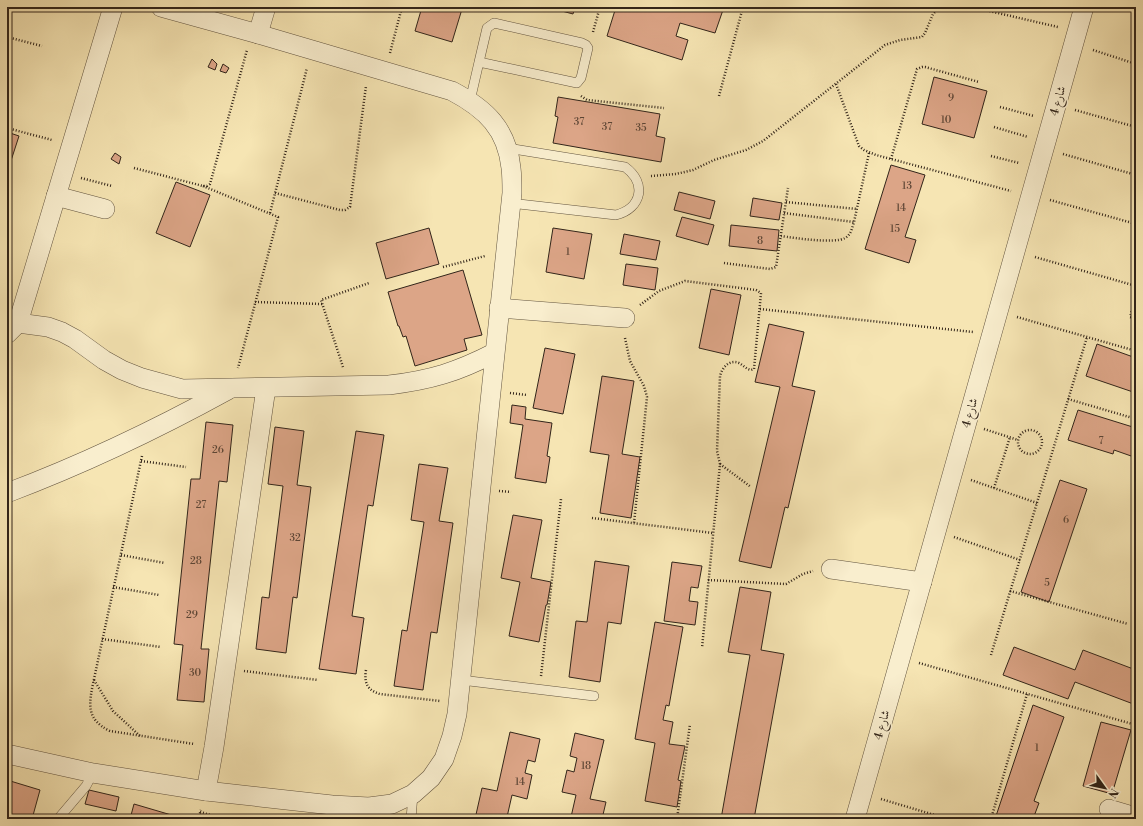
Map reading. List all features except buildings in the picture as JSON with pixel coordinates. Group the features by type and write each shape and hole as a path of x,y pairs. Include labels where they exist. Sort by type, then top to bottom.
{"street":[{"path":"113,7 72,145 13,328 48,327 62,332 122,370 162,385 182,389 389,385 417,382 444,375 470,365 494,353"},
{"path":"7,754 93,773 206,791 332,805 369,807 392,804 413,794 432,778 444,759 452,736 458,703 510,203 512,169 507,148 500,132 492,120 470,101 452,91 377,68 161,7"},
{"path":"255,33 266,7"},
{"name":"شارع 4","path":"855,819 1084,7"},
{"path":"56,196 105,209"},
{"path":"499,308 625,318"},
{"path":"7,493 92,458 170,422 232,388"},
{"path":"206,791 226,668 266,388"},
{"path":"831,569 922,582"},
{"path":"1109,809 1136,817"}],"lane":[{"path":"470,101 479,62 487,28 494,23 582,43 587,46 588,50 582,78 577,83 479,62"},
{"path":"507,148 625,168 632,172 639,186 639,195 631,209 616,215 510,203"},
{"path":"460,680 594,696"},
{"path":"58,819 86,786 93,773"},
{"path":"411,819 413,794"}],"path":[{"path":"275,193 340,210 346,210 350,207 377,68 402,7"},
{"path":"588,50 600,7"},
{"path":"719,96 743,7"},
{"path":"636,179 684,172 754,146 771,136 885,45 900,40 922,37 934,14 940,7"},
{"path":"972,7 1075,38 1136,64"},
{"path":"203,186 209,185 211,182 255,33"},
{"path":"7,37 42,46"},
{"path":"270,213 312,50"},
{"path":"891,159 917,69 925,67 979,82"},
{"path":"577,83 576,87 580,96 587,100 664,108"},
{"path":"836,84 860,146 869,153 1136,224"},
{"path":"1000,107 1054,113 1136,127"},
{"path":"994,127 1136,175"},
{"path":"7,128 72,145"},
{"path":"781,236 839,240 848,236 854,222 869,153"},
{"path":"991,156 1039,168"},
{"path":"134,168 203,186 278,217 232,388"},
{"path":"63,173 112,186"},
{"path":"724,263 772,269 777,265 788,188"},
{"path":"786,202 856,209"},
{"path":"784,213 854,222"},
{"path":"443,267 505,251"},
{"path":"1015,251 1136,286"},
{"path":"634,523 647,397 644,386 635,371 627,350 624,329 625,318 644,301 659,291 675,284 688,281 759,290 761,294 754,369 749,370 735,362 724,366 722,371 717,451 720,464 702,648"},
{"path":"350,386 321,300 322,298 369,283"},
{"path":"1136,297 1130,317 1136,319"},
{"path":"255,302 322,304"},
{"path":"760,309 992,334"},
{"path":"998,311 1136,351"},
{"path":"991,655 1087,337"},
{"path":"1068,399 1136,419"},
{"path":"967,424 1018,440"},
{"path":"1031,429 1041,435 1042,446 1033,454 1027,454 1018,446 1018,440 1020,434 1025,430 1031,429"},
{"path":"148,432 89,702 91,712 101,727 110,731 214,747"},
{"path":"994,488 1010,437"},
{"path":"141,461 186,467"},
{"path":"720,464 751,486"},
{"path":"953,473 1037,503"},
{"path":"539,690 561,499"},
{"path":"592,518 713,533"},
{"path":"937,531 1020,560"},
{"path":"121,554 165,563"},
{"path":"708,580 786,584 812,571 831,569"},
{"path":"114,587 159,595"},
{"path":"1010,591 1128,624"},
{"path":"102,639 161,647"},
{"path":"901,657 1136,725"},
{"path":"226,668 318,680"},
{"path":"366,670 366,682 368,688 373,692 458,703"},
{"path":"94,680 113,711 140,736"},
{"path":"991,819 1027,694"},
{"path":"677,819 690,724"},
{"path":"862,793 948,819"},
{"path":"200,812 225,819"}]}
